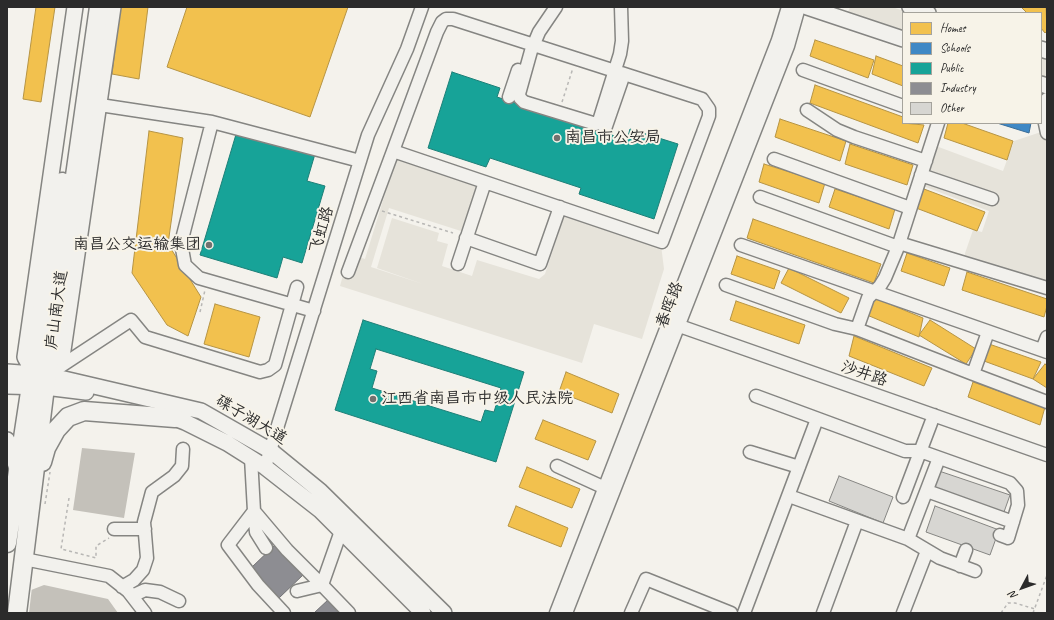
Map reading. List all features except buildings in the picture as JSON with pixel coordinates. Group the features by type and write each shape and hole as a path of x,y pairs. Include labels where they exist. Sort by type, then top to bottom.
{"highway":[{"name":"庐山南大道","path":"17,613 23,565 38,504 40,381 87,7"},
{"name":"庐山南大道","path":"7,543 18,472 40,381 92,105 99,7"},
{"path":"38,504 46,448 56,430 68,417 84,411 176,418"}],"main road":[{"path":"40,381 25,357 75,7"},
{"path":"92,105 113,7"},
{"path":"807,7 902,38"},
{"path":"910,7 925,12"},
{"name":"碟子湖大道","path":"7,372 132,402 176,418 227,443 265,467 320,510 423,613"},
{"name":"碟子湖大道","path":"7,386 40,381 201,411 271,451 320,491 444,613"},
{"path":"7,440 18,472"}],"street":[{"name":"飞虹路","path":"265,467 368,135 407,49 422,7"},
{"path":"509,97 530,46 556,7"},
{"path":"606,129 618,73 622,41 621,7"},
{"name":"春晖路","path":"566,613 674,324 778,40 788,7"},
{"name":"春晖路","path":"556,613 605,488 788,46 799,7"},
{"path":"348,272 393,151 442,22 446,19 453,19 530,46 576,58 618,73 702,99 709,109 709,116 662,242 393,151"},
{"path":"530,46 519,94 520,98 524,102 591,124 596,124 599,121 618,73"},
{"path":"803,70 902,106"},
{"path":"1047,99 1042,114 1047,133"},
{"path":"92,105 212,122 360,161"},
{"path":"807,110 837,130 926,162"},
{"path":"212,122 181,242 185,265 199,278 314,311"},
{"path":"857,329 868,298 875,292 885,278 898,245 938,124"},
{"path":"774,159 910,208"},
{"path":"921,174 992,199"},
{"path":"458,264 486,182"},
{"path":"760,197 898,245 1047,288"},
{"path":"466,238 540,264 560,207"},
{"path":"741,245 1044,351 1047,337"},
{"path":"726,285 835,324 857,329 1047,402"},
{"path":"40,381 131,320 145,337 260,372 268,370 275,365 297,287"},
{"name":"沙井路","path":"674,324 1047,455"},
{"path":"973,374 988,332"},
{"path":"756,396 905,451 920,451 1010,483 1017,491 1018,505 1008,538 1000,535"},
{"path":"921,513 900,496 910,477 934,415"},
{"path":"744,613 789,496 803,466 817,419"},
{"path":"122,586 134,580 143,570 147,558 144,522 152,492 174,476 182,466 183,449"},
{"path":"750,452 803,466"},
{"path":"251,458 256,532 266,548"},
{"path":"908,539 921,513 928,488 940,458"},
{"path":"557,466 605,488"},
{"path":"910,477 928,488 1013,522"},
{"path":"789,496 908,539 940,558 976,572"},
{"path":"254,511 287,550 349,613"},
{"path":"254,511 228,545 258,585 284,613"},
{"path":"824,613 857,521"},
{"path":"119,529 145,529"},
{"path":"322,585 341,531"},
{"path":"960,566 966,550"},
{"path":"904,613 927,551"},
{"path":"23,565 109,576 132,596 145,613"},
{"path":"631,613 646,579 713,609 731,613"},
{"path":"297,591 322,585"},
{"path":"132,596 145,590 160,592 179,601"}],"path":[{"path":"565,94 576,58"},
{"path":"372,208 453,233"},
{"path":"200,312 208,281"},
{"path":"38,504 50,469"},
{"path":"69,498 61,549 96,558 96,546 119,529"},
{"path":"1033,613 1047,575"},
{"path":"1001,613 1008,603 1035,609"}],"shaded area":[{"path":"850,7 892,7 907,12 902,12 902,30 848,12"},
{"path":"1042,56 1047,58 1047,78 1042,76"},
{"path":"1041,132 1047,139 1047,288 962,262 973,230 982,232 989,211 923,186 936,146 1003,171 1014,141"},
{"path":"397,155 480,181 464,232 389,208 371,267 423,284 377,268 392,218 439,233 437,241 448,244 442,266 472,276 477,260 539,279 545,274 565,214 661,245 664,269 642,339 594,324 582,363 340,286 349,254 365,259"},
{"path":"82,448 135,453 124,518 73,510"},
{"path":"44,585 108,599 118,613 7,613 26,592"}],"pier":[{"path":"7,587 26,590 32,587 29,613 7,613"}],"place":[{"name":"南昌市公安局","path":"557,138"},
{"name":"南昌公交运输集团","path":"209,245"},
{"name":"江西省南昌市中级人民法院","path":"373,399"}]}
